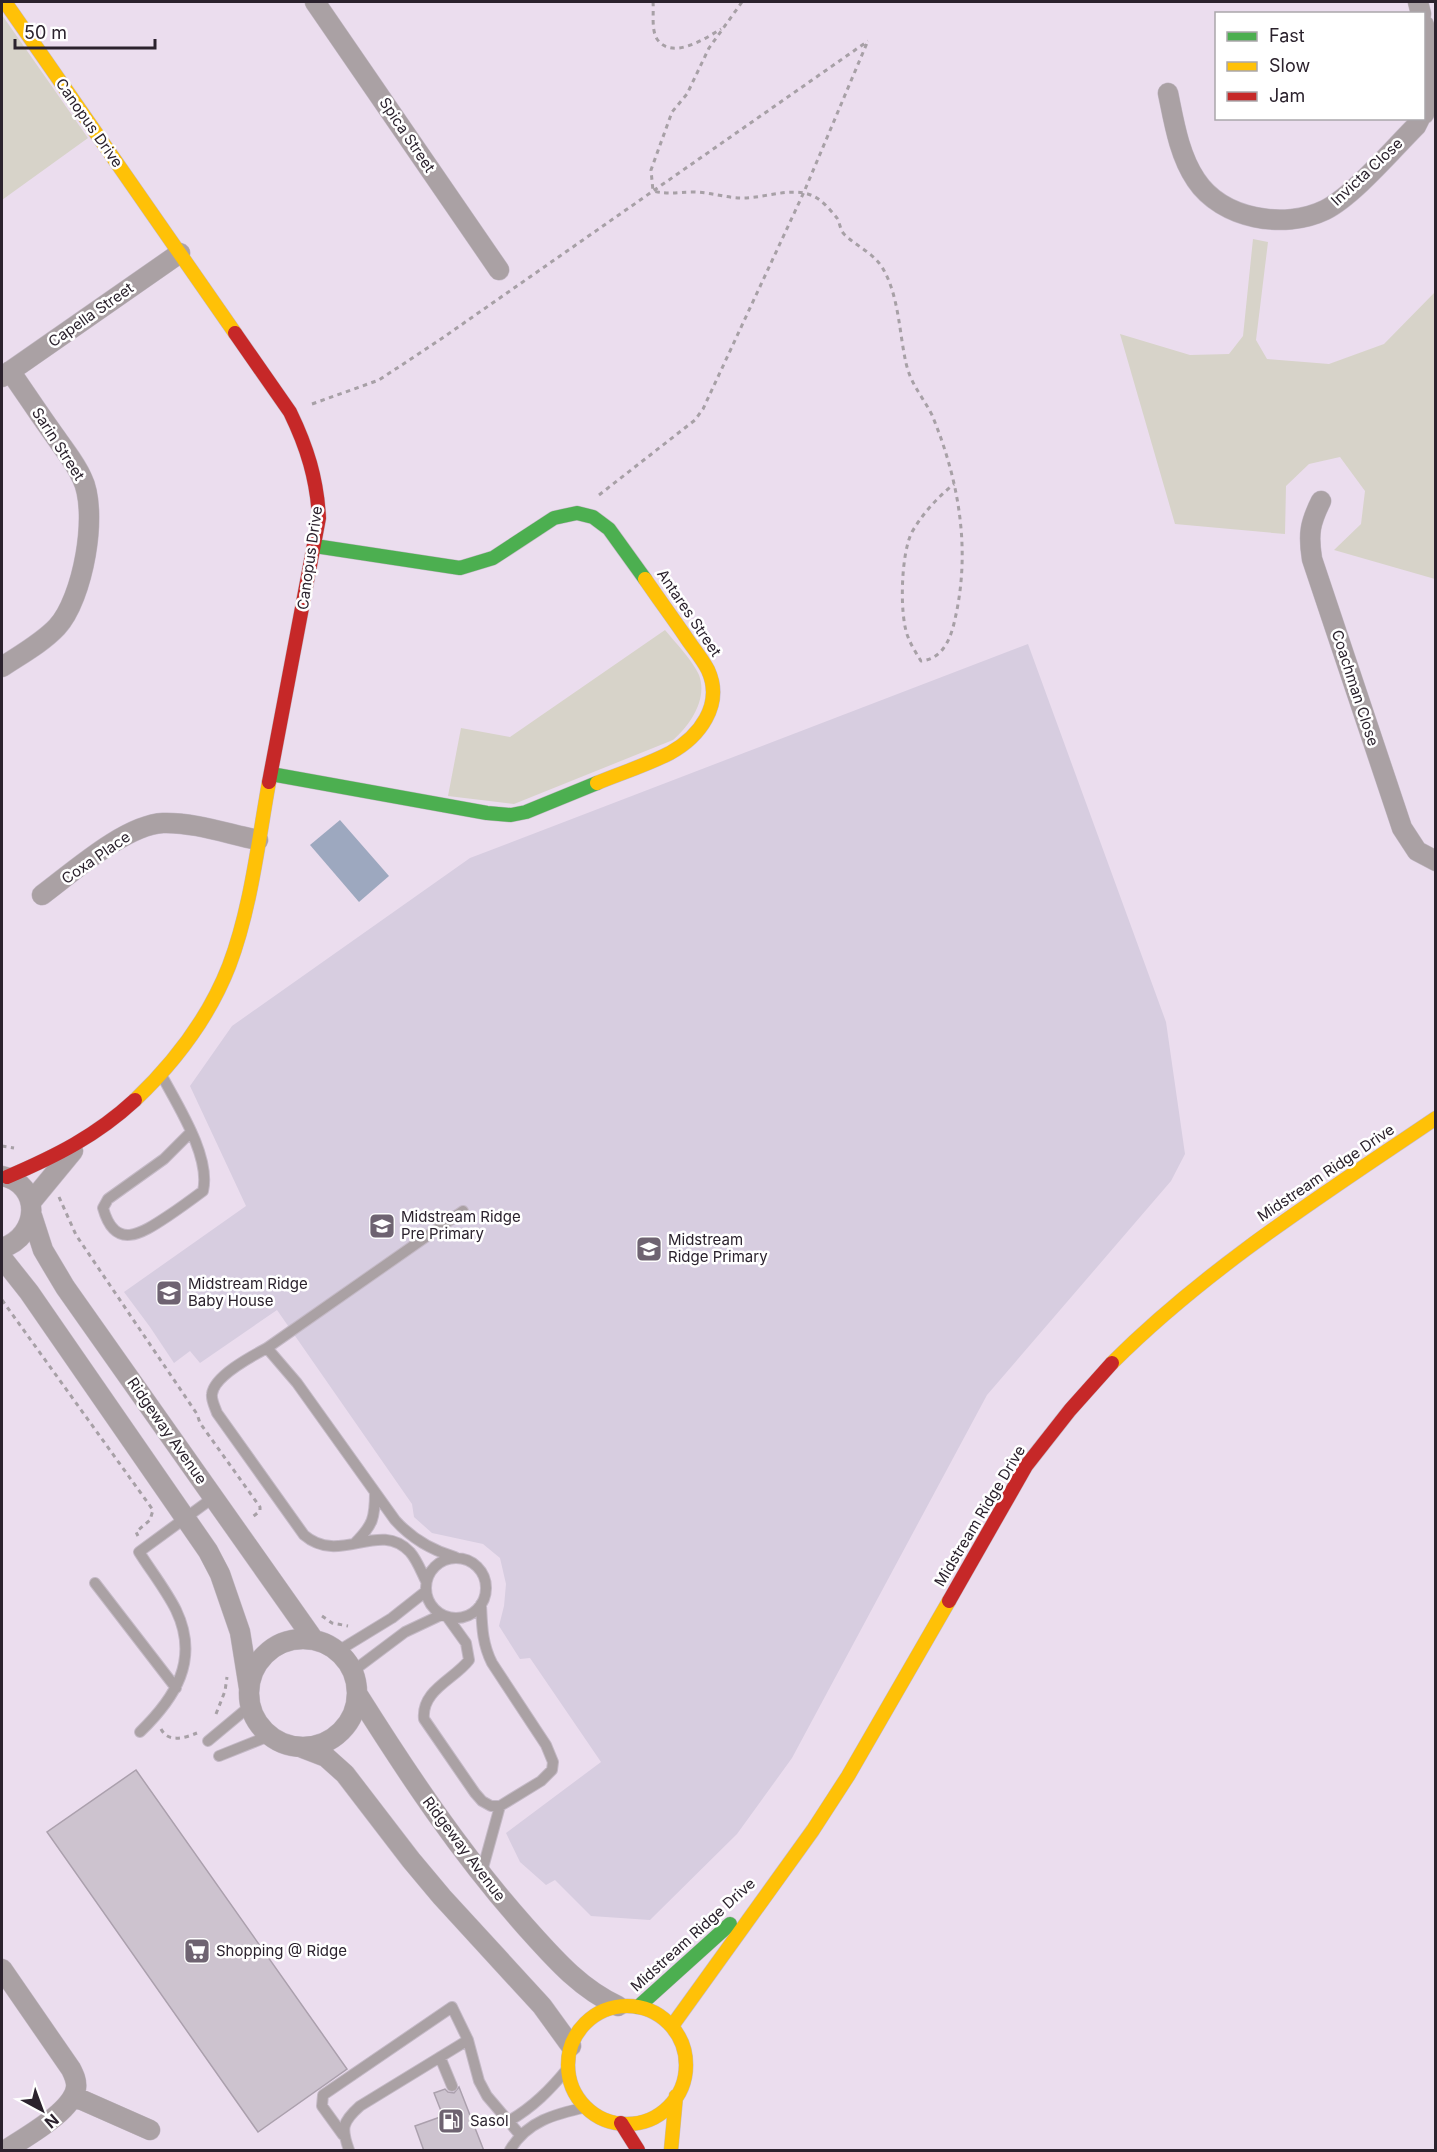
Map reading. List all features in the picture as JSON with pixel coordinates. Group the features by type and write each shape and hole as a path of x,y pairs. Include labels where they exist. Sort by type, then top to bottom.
{"street":[{"name":"Canopus Drive","path":"4,2 290,412 310,453 316,474 319,518 258,840 239,932 226,972 204,1016 161,1074 139,1097 77,1146 4,1177"},
{"name":"Spica Street","path":"315,2 499,270"},
{"path":"1425,29 1435,69 1431,98 1425,112"},
{"name":"Invicta Close","path":"1168,93 1179,140 1196,181 1215,199 1232,209 1258,218 1294,220 1325,210 1343,199 1416,126 1419,120"},
{"name":"Capella Street","path":"6,374 180,253"},
{"name":"Sarin Street","path":"2,667 40,641 58,626 67,613 74,599 85,555 90,508 88,492 82,478 6,374"},
{"name":"Coachman Close","path":"1321,501 1312,519 1309,532 1312,558 1402,828 1417,851 1436,861"},
{"path":"315,546 459,568 481,564 502,554 560,516 577,513"},
{"name":"Antares Street","path":"271,774 493,814 511,815 526,812 565,797 668,754 697,733 707,719 712,704 713,689 708,671 615,535 596,519 577,513"},
{"name":"Coxa Place","path":"42,895 121,838 148,826 183,824 258,840"},
{"name":"Midstream Ridge Drive","path":"672,2026 813,1830 848,1776 1026,1466 1070,1410 1097,1378 1138,1337 1187,1294 1265,1234 1436,1118"},
{"name":"Canopus Drive","path":"2,1248 13,1244 22,1236 28,1227 31,1209 77,1146"},
{"path":"4,1177 17,1182 26,1191 31,1209"},
{"name":"Ridgeway Avenue","path":"31,1209 43,1250 65,1287 314,1640"},
{"path":"2,1258 29,1292 208,1551 230,1598 240,1632 249,1697 257,1723 269,1736 284,1744 326,1757 345,1774 411,1860 542,2006 571,2046"},
{"path":"249,1697 253,1671 264,1655 278,1644 296,1639 314,1640 326,1643 338,1651 353,1671 358,1695 354,1712 346,1727 333,1739 317,1746 300,1748"},
{"name":"Ridgeway Avenue","path":"358,1695 403,1766 481,1875 551,1954 579,1981 599,1997 618,2006"},
{"name":"Midstream Ridge Drive","path":"638,2007 770,1888"},
{"path":"2,1969 71,2069 76,2086 74,2096 61,2111 6,2151"},
{"path":"618,2006 638,2007 657,2014 672,2026 680,2039 684,2053 683,2082 676,2096 666,2108 652,2117 637,2122 621,2123 606,2120 586,2107 573,2090 568,2068 571,2046 578,2032 589,2019 602,2011 618,2006"},
{"path":"74,2096 150,2130"},
{"path":"671,2151 676,2096"},
{"path":"621,2123 638,2151"}],"lane":[{"path":"161,1074 190,1133 204,1171 203,1191 144,1232 132,1235 121,1234 112,1228 103,1208 108,1199 164,1159 190,1133"},
{"path":"463,1211 267,1348 237,1365 214,1387 211,1395 217,1413 304,1535 313,1543 335,1547 384,1539 402,1545 415,1559 434,1609 445,1616 466,1643 470,1660 428,1698 423,1710 424,1719 482,1801 491,1806 500,1806 541,1781 552,1770 553,1762 546,1745 486,1651 482,1634 481,1604"},
{"path":"267,1348 297,1383 395,1520 413,1538 433,1550 466,1559 475,1564 486,1583 486,1594 481,1604 472,1613 461,1618 445,1616 405,1632 353,1671"},
{"path":"355,1544 370,1528 375,1492"},
{"path":"140,1732 160,1712 176,1688 184,1666 187,1645 176,1610 139,1552 214,1497"},
{"path":"338,1651 392,1618 425,1586 432,1569 442,1560 455,1557"},
{"path":"95,1583 176,1688"},
{"path":"208,1741 249,1697"},
{"path":"219,1756 269,1736"},
{"path":"481,1875 500,1806"},
{"path":"349,2151 343,2135 322,2106 323,2095 452,2007 468,2040 479,2081 487,2096 520,2136"},
{"path":"343,2135 347,2117 360,2106 468,2040"},
{"path":"441,2057 452,2086"},
{"path":"509,2121 535,2104 568,2068"},
{"path":"510,2151 530,2126 541,2120 586,2107"}],"path":[{"path":"653,2 654,28 657,39 665,45 675,48 686,46 725,27"},
{"path":"653,191 651,170 672,112 687,94 709,48 742,2"},
{"path":"290,412 379,380 868,41 804,192 703,409 695,420 577,513"},
{"path":"653,191 667,195 693,192 743,198 804,192 821,201 837,218 842,233 872,255 882,267 892,292 906,364 915,388 931,413 950,465 954,484 960,519 963,562 960,596 952,633 942,652 932,660 921,661 907,635 903,581 906,556 911,535 922,516 935,500 954,484"},
{"path":"58,1195 76,1235 149,1341 197,1414 200,1423 260,1507 260,1511 237,1528"},
{"path":"2,1300 153,1510 150,1520 136,1532 145,1547"},
{"path":"316,1613 343,1627 352,1626"}],"shaded area":[{"path":"2,15 88,138 2,200"},
{"path":"1253,239 1268,242 1256,340 1267,359 1329,364 1384,344 1435,292 1435,579 1334,550 1361,524 1365,491 1340,457 1309,464 1286,486 1285,534 1175,524 1120,334 1190,355 1229,354 1243,336"},
{"path":"665,630 693,664 701,684 696,711 686,727 673,740 514,804 448,796 461,728 510,737"},
{"name":"Midstream Ridge Primary","path":"1028,644 1166,1022 1185,1154 1171,1181 987,1395 792,1758 737,1834 650,1920 591,1916 555,1880 546,1885 520,1862 506,1833 601,1762 530,1658 520,1659 499,1626 506,1584 500,1558 483,1544 432,1533 414,1517 412,1504 277,1310 200,1363 190,1351 174,1363 124,1292 246,1206 190,1086 232,1026 470,858"}],"water":[{"path":"340,820 389,876 359,902 310,845"}],"building":[{"name":"Shopping @ Ridge","path":"136,1770 347,2069 258,2132 47,1832"},
{"name":"Sasol","path":"459,2087 484,2151 424,2151 415,2126 443,2116 434,2093 445,2089 454,2093"}],"traffic: fast":[{"path":"315,546 460,568 493,558 554,518 577,513 593,517 609,529 645,579"},
{"path":"271,774 487,813 511,815 526,812 597,783"},
{"path":"638,2007 730,1924"}],"traffic: slow":[{"path":"5,2 235,333"},
{"path":"597,783 652,761 681,746 699,729 711,707 713,695 708,670 645,579"},
{"path":"135,1100 190,1038 221,985 237,944 243,921 269,782"},
{"path":"1112,1363 1149,1328 1227,1263 1436,1118"},
{"path":"672,2026 813,1830 848,1776 949,1601"},
{"path":"627,2006 660,2016 676,2032 686,2065 676,2098 660,2114 627,2124 594,2114 578,2098 568,2065 578,2032 594,2016 627,2006"},
{"path":"671,2150 676,2096"}],"traffic: jam":[{"path":"235,333 290,412 306,451 318,504 319,518 269,782"},
{"path":"7,1177 90,1135 135,1100"},
{"path":"949,1601 1026,1466 1070,1410 1112,1363"},
{"path":"621,2123 638,2150"}],"place":[{"name":"Midstream Ridge Pre Primary","path":"382,1226"},
{"name":"Midstream Ridge Primary","path":"649,1249"},
{"name":"Midstream Ridge Baby House","path":"169,1293"},
{"name":"Shopping @ Ridge","path":"197,1951"},
{"name":"Sasol","path":"451,2121"}]}
